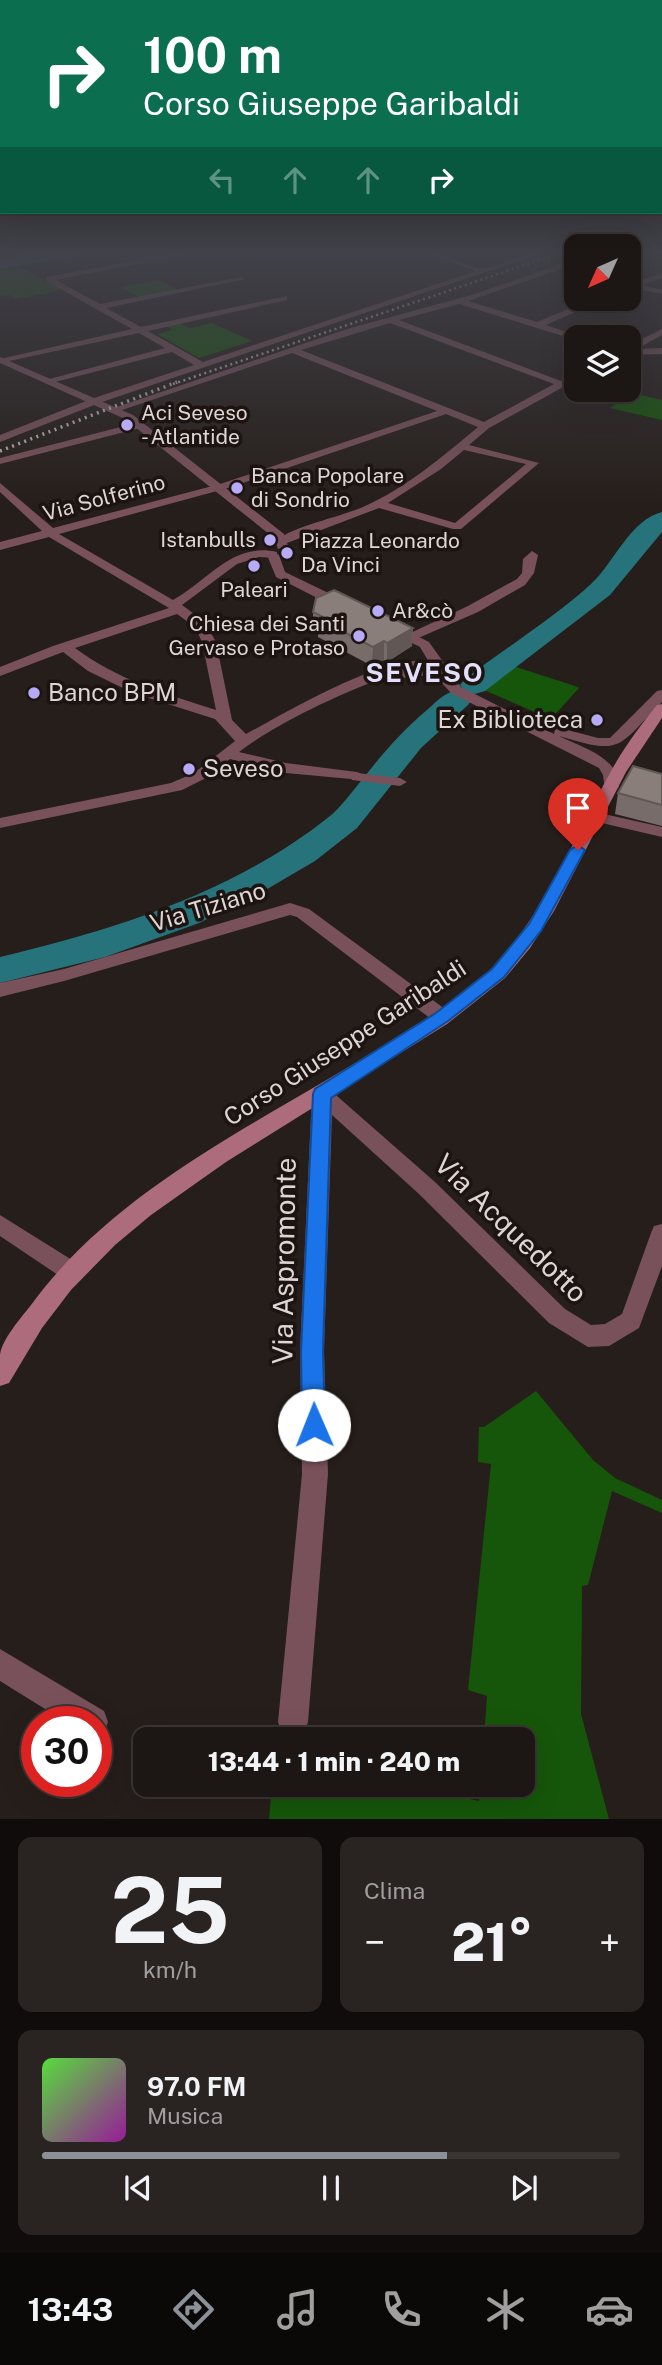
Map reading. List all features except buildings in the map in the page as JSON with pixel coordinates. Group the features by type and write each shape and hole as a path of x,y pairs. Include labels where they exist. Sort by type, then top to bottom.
{"main road":[{"name":"Corso Giuseppe Garibaldi","path":"0,1375 38,1315 72,1272 135,1214 210,1160 322,1094 442,1017 491,979 519,948 548,905 626,758 642,732 662,708"}],"street":[{"path":"0,360 112,336"},
{"path":"150,336 200,364"},
{"path":"0,439 200,364 286,336"},
{"path":"116,409 341,336"},
{"path":"432,336 561,384"},
{"path":"47,381 173,349"},
{"path":"294,351 485,426"},
{"path":"641,351 662,351"},
{"path":"0,360 116,409 140,425 218,488 281,551 351,609"},
{"path":"0,369 12,366"},
{"path":"0,672 177,607 209,579 239,558 281,551 379,504 408,488 485,426 564,382"},
{"name":"Via Solferino","path":"0,546 218,488 446,411"},
{"path":"0,461 140,425"},
{"path":"379,504 457,527 534,463 461,446"},
{"path":"0,486 50,532 177,607 200,625 209,642 225,720"},
{"path":"411,636 467,612 521,582 528,573 532,555"},
{"path":"381,622 425,645 440,668 445,682 466,692 590,757 609,764 626,758 627,754 622,748 557,731 466,692 425,679 393,673"},
{"path":"393,673 426,653 425,645"},
{"path":"66,647 93,668 138,690 210,712 225,720 244,741"},
{"path":"0,822 176,787 199,776 244,741 366,679 378,675 440,668"},
{"path":"600,743 620,738 662,694"},
{"path":"226,754 286,768 400,782"},
{"path":"590,757 611,773 611,787"},
{"path":"595,817 662,832"},
{"name":"Via Tiziano","path":"0,990 64,975 290,909 303,913 442,1017"},
{"name":"Via Acquedotto","path":"322,1094 427,1188 557,1316 588,1336 609,1335 631,1321 662,1233"},
{"name":"Via Aspromonte","path":"293,1721 314,1474 312,1351 322,1094"},
{"path":"0,1224 72,1272"},
{"path":"0,1664 67,1706"}],"green space":[{"path":"160,336 241,336 252,341 199,358"},
{"path":"641,395 662,400 662,420 610,408 619,402 641,402"},
{"path":"513,666 579,688 551,719 484,690"},
{"path":"536,1391 593,1460 615,1478 662,1500 662,1513 612,1491 588,1585 582,1586 581,1714 609,1819 269,1819 271,1797 460,1797 479,1801 479,1797 535,1797 535,1727 485,1727 487,1696 468,1690 491,1464 478,1462 479,1427 484,1427"}],"waterway":[{"name":"Seveso","path":"475,685 601,589 644,535 662,519"},
{"name":"Seveso","path":"0,970 92,948 186,914 249,884 303,853 345,821 410,741 457,699"}],"railway":[{"path":"173,384 315,336"},
{"path":"0,451 177,382"}],"place":[{"name":"Aci Seveso - Atlantide","path":"127,425"},
{"name":"Banca Popolare di Sondrio","path":"237,488"},
{"name":"Istanbulls","path":"270,540"},
{"name":"Piazza Leonardo Da Vinci","path":"287,553"},
{"name":"Paleari","path":"254,566"},
{"name":"Ar&cò","path":"378,611"},
{"name":"Chiesa dei Santi Gervaso e Protaso","path":"359,636"},
{"name":"Banco BPM","path":"34,693"},
{"name":"Ex Biblioteca","path":"597,720"},
{"name":"Seveso","path":"189,769"}],"district":[{"name":"SEVESO","path":"425,673"}],"route":[{"path":"314,1425 312,1351 319,1114 322,1094 442,1017 498,973 535,927 578,850"}]}
